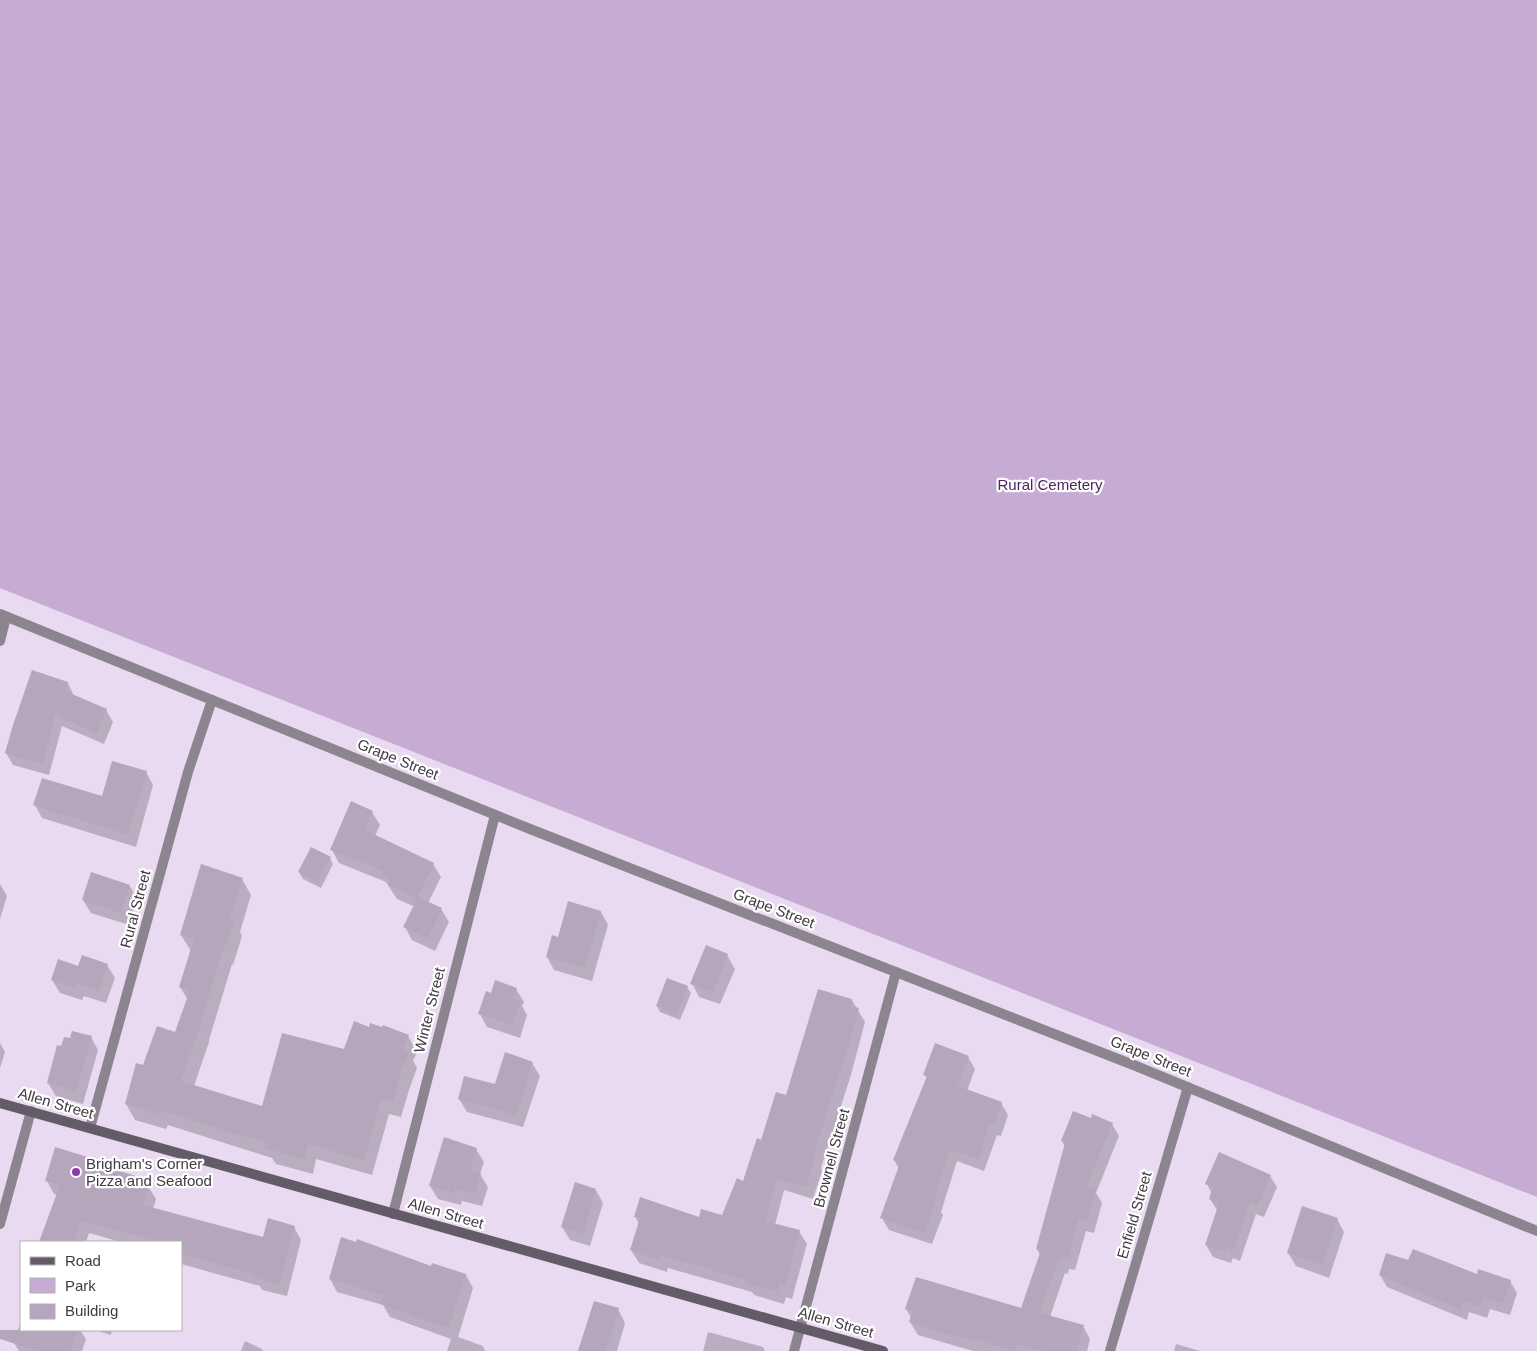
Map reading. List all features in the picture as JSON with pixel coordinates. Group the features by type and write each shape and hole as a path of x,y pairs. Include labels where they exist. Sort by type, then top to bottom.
{"street":[{"path":"0,641 3,616"},
{"name":"Grape Street","path":"3,616 495,815 1188,1087 1537,1231"},
{"name":"Rural Street","path":"90,1128 188,772 212,700"},
{"name":"Winter Street","path":"393,1214 495,815"},
{"name":"Brownell Street","path":"794,1351 896,972"},
{"name":"Enfield Street","path":"1110,1351 1188,1087"},
{"name":"Allen Street","path":"0,1102 884,1351"},
{"path":"0,1224 31,1112"}],"green space":[{"name":"Rural Cemetery","path":"0,0 1537,0 1537,1197 0,588"}],"building":[{"path":"32,670 68,682 65,691 107,709 97,733 55,715 43,764 5,753"},
{"path":"112,761 147,771 128,835 33,805 42,778 102,796"},
{"path":"351,801 373,811 365,830 434,863 417,899 388,885 391,880 382,876 384,871 330,850"},
{"path":"311,847 331,857 317,882 298,872"},
{"path":"201,864 243,878 230,918 234,920 181,1081 262,1106 282,1033 344,1049 354,1021 369,1027 370,1023 382,1027 383,1025 409,1035 403,1049 409,1052 400,1073 393,1102 381,1099 364,1160 308,1144 304,1159 265,1148 267,1143 159,1110 158,1114 125,1104 136,1063 143,1065 157,1026 175,1032 190,990 179,987 194,939 180,935"},
{"path":"91,872 130,885 121,913 82,900"},
{"path":"418,897 442,908 428,939 403,927"},
{"path":"568,901 601,911 585,968 546,957 552,935 558,937"},
{"path":"706,945 728,954 713,992 690,984"},
{"path":"82,955 108,964 99,991 77,983 75,988 51,980 58,959 78,966"},
{"path":"667,978 688,986 677,1014 656,1006"},
{"path":"495,980 517,988 513,998 521,1001 512,1025 478,1014 486,991 491,993"},
{"path":"818,989 852,999 851,1006 859,1008 813,1156 815,1157 806,1187 777,1178 765,1221 800,1230 785,1286 779,1284 777,1292 745,1282 745,1280 661,1255 659,1260 630,1250 640,1218 634,1217 640,1197 699,1217 701,1209 722,1215 737,1178 743,1181 757,1138 761,1140 776,1092 786,1095"},
{"path":"72,1031 92,1036 76,1091 47,1083 57,1045 61,1046 64,1037 70,1038"},
{"path":"935,1043 969,1056 958,1086 1002,1102 994,1125 990,1123 978,1159 950,1150 934,1201 936,1202 925,1233 880,1218 900,1163 893,1160 927,1076 923,1075"},
{"path":"505,1052 533,1062 516,1115 458,1099 464,1076 495,1084"},
{"path":"1073,1111 1091,1118 1092,1114 1113,1123 1086,1187 1096,1190 1087,1221 1079,1219 1068,1258 1062,1257 1061,1262 1058,1261 1040,1313 1084,1325 1076,1351 1042,1351 1017,1344 1015,1351 1012,1351 975,1339 975,1341 909,1322 913,1311 905,1309 916,1277 1021,1308 1041,1250 1036,1249 1065,1143 1061,1141"},
{"path":"444,1137 477,1148 470,1170 481,1173 475,1194 455,1188 454,1193 429,1186"},
{"path":"55,1147 107,1163 106,1167 136,1176 134,1180 149,1185 143,1205 263,1237 268,1218 295,1226 279,1284 253,1277 254,1274 182,1254 182,1241 155,1241 82,1221 74,1241 39,1241 60,1185 45,1181"},
{"path":"1219,1152 1271,1175 1257,1206 1250,1203 1234,1250 1226,1247 1225,1252 1205,1245 1219,1203 1209,1199 1213,1187 1205,1184"},
{"path":"575,1182 596,1189 583,1234 561,1227"},
{"path":"1302,1206 1338,1218 1322,1265 1287,1253"},
{"path":"341,1237 356,1242 357,1239 431,1266 432,1263 466,1274 449,1328 381,1304 384,1295 329,1279"},
{"path":"1413,1249 1477,1274 1478,1269 1511,1280 1503,1304 1483,1297 1480,1307 1463,1301 1460,1309 1379,1275 1386,1253 1408,1260"},
{"path":"594,1301 619,1308 605,1351 578,1351"},
{"path":"0,1330 77,1331 71,1351 38,1351 0,1339"}],"place":[{"name":"Brigham's Corner Pizza and Seafood","path":"76,1172"}]}
